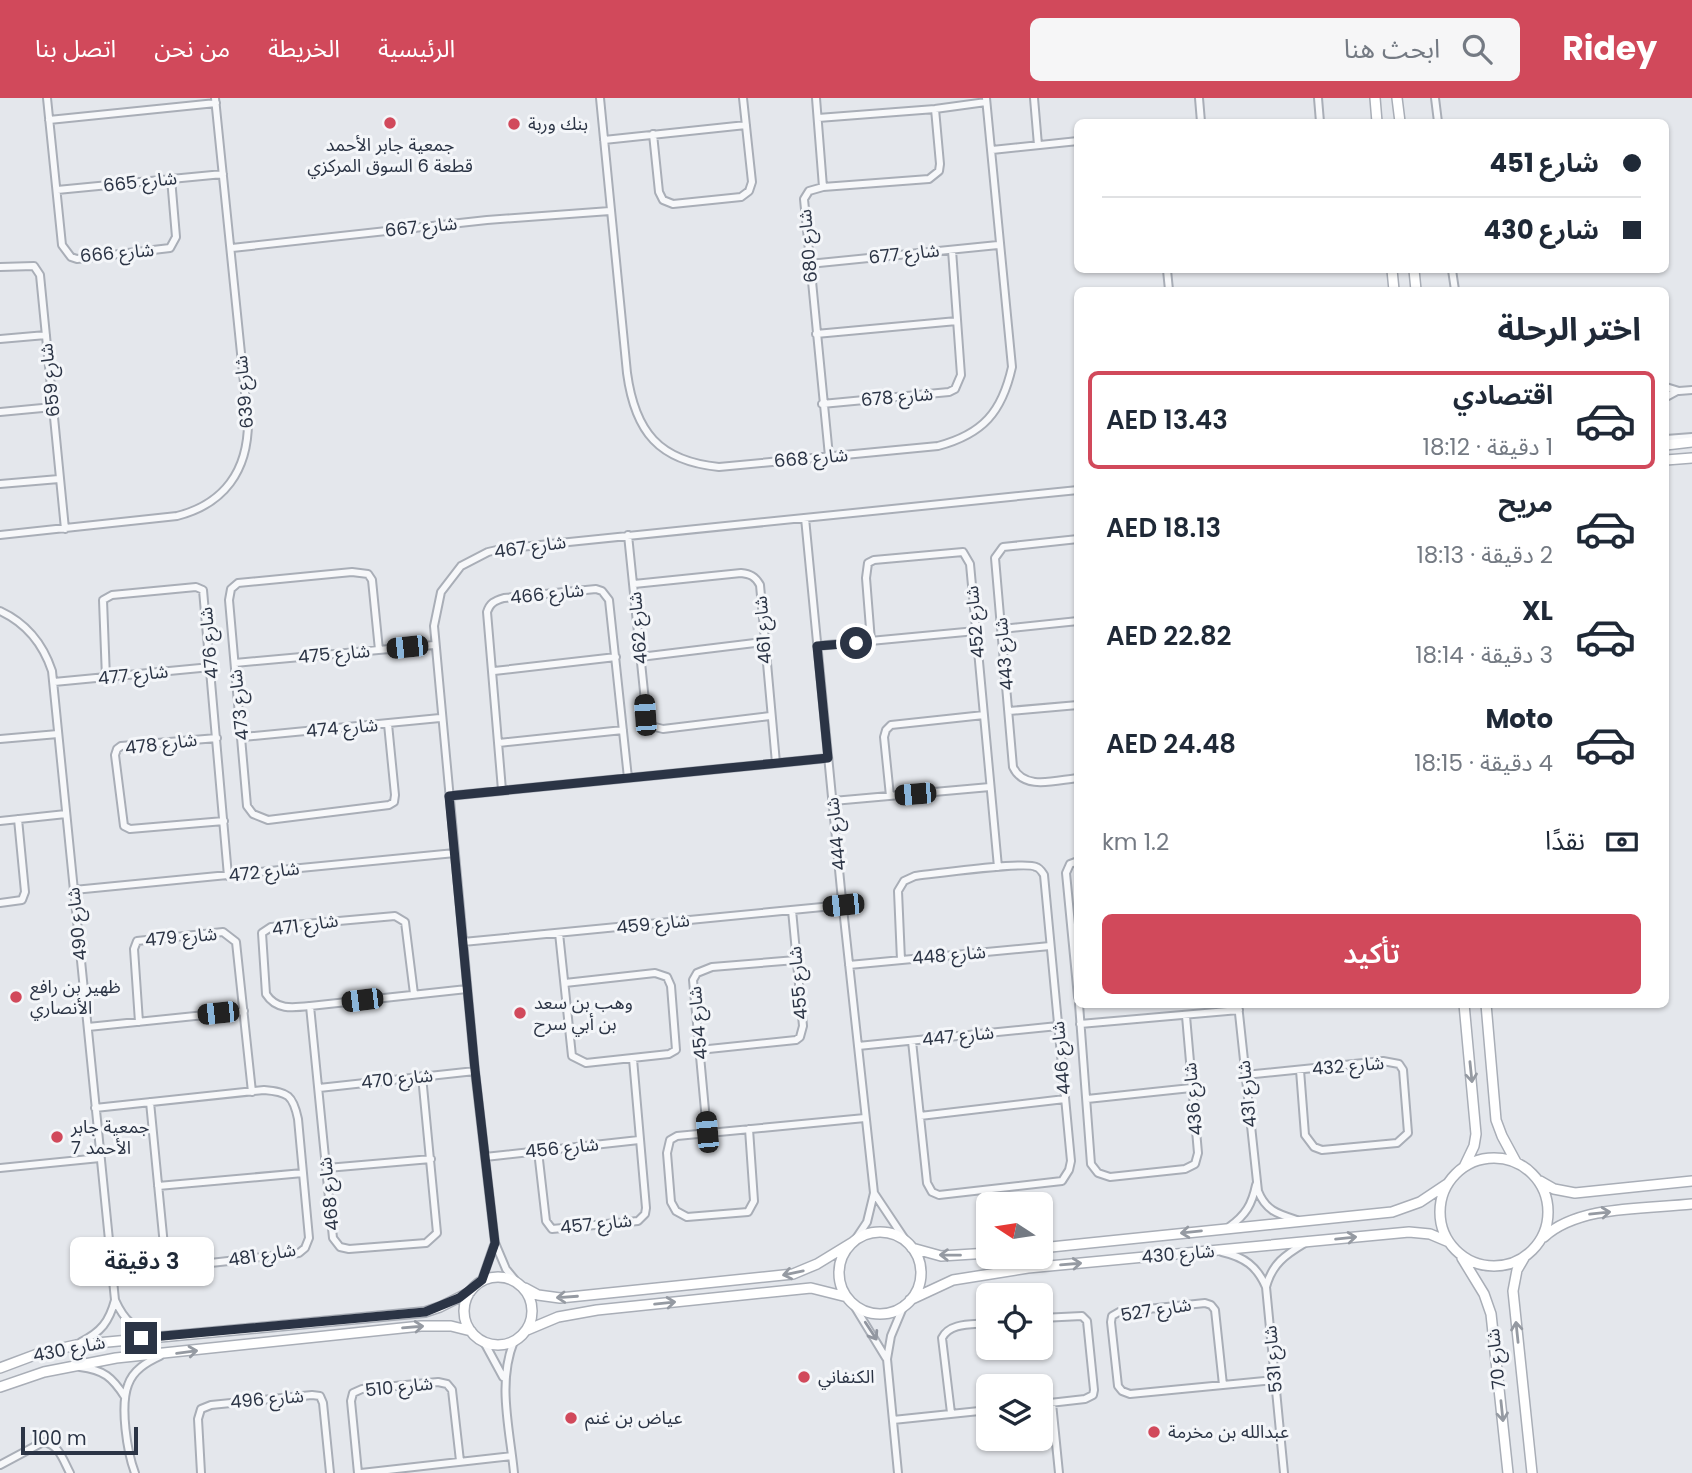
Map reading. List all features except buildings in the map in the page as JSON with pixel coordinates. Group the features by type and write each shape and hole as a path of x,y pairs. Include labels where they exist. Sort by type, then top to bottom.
{"street":[{"name":"شارع 666","path":"47,98 62,245 67,254 77,258 170,248 176,242 177,234 171,178"},
{"path":"166,98 167,107"},
{"name":"شارع 668","path":"600,98 630,397 636,415 655,443 667,453 685,461 719,467 923,449 954,442 975,432 997,410 1012,367 986,100"},
{"path":"653,134 659,192 663,200 673,204 741,197 749,191 752,182 743,98"},
{"path":"816,98 823,187"},
{"path":"1034,98 1038,145"},
{"path":"1199,98 1201,119"},
{"path":"1318,98 1320,119"},
{"path":"1375,98 1377,119"},
{"path":"1398,98 1402,119"},
{"path":"1435,98 1438,119"},
{"path":"818,118 935,109 986,100"},
{"path":"49,120 216,101"},
{"name":"شارع 639","path":"0,535 191,513 221,495 238,471 245,453 248,422 216,101"},
{"name":"شارع 680","path":"829,456 804,199 809,191 823,187 929,179 935,175 940,164 935,109"},
{"path":"604,140 746,125"},
{"path":"992,150 1074,141"},
{"name":"شارع 665","path":"57,190 223,174"},
{"name":"شارع 667","path":"232,248 478,221 610,211"},
{"name":"شارع 677","path":"809,264 999,245"},
{"name":"شارع 678","path":"822,404 949,392 955,389 961,375 952,250"},
{"name":"شارع 659","path":"0,267 34,266 40,275 65,529"},
{"path":"816,334 957,321"},
{"path":"0,339 46,335"},
{"path":"1669,388 1679,391"},
{"path":"1669,396 1679,391 1692,390"},
{"path":"0,412 53,407"},
{"path":"1669,439 1692,437"},
{"path":"1669,445 1692,442"},
{"path":"1669,460 1692,458"},
{"path":"0,484 59,479"},
{"name":"شارع 467","path":"515,1280 506,1269 495,1243 475,1070 434,645 435,614 442,592 461,566 501,549 1074,491"},
{"name":"شارع 444","path":"805,517 874,1193 867,1222 854,1241"},
{"name":"شارع 462","path":"628,535 645,715 651,726 663,729 770,716"},
{"name":"شارع 443","path":"1074,539 1003,547 995,558 1013,767 1018,776 1036,782 1074,778"},
{"name":"شارع 452","path":"872,641 866,578 868,564 874,560 940,553 963,552 968,557 998,867"},
{"name":"شارع 473","path":"380,650 372,580 368,575 360,572 338,573 238,583 231,589 229,600 247,806 260,818 268,820 389,805 394,802 388,724"},
{"name":"شارع 461","path":"634,584 741,573 753,576 760,585 763,642 776,763"},
{"name":"شارع 476","path":"106,678 103,600 112,595 196,587 203,590 228,876"},
{"name":"شارع 466","path":"502,790 487,612 495,600 504,598 596,589 602,591 609,600 628,778"},
{"name":"شارع 490","path":"0,611 21,623 35,638 48,659 54,682 115,1300"},
{"path":"1002,629 1074,621"},
{"path":"817,646 976,631"},
{"path":"640,657 763,642"},
{"name":"شارع 475","path":"235,663 434,645"},
{"path":"494,671 616,657"},
{"name":"شارع 477","path":"54,682 211,667"},
{"path":"1009,711 1074,705"},
{"path":"890,796 884,737 891,725 984,715"},
{"name":"شارع 474","path":"243,737 440,718"},
{"path":"499,743 624,730"},
{"path":"0,739 58,734"},
{"name":"شارع 478","path":"217,738 121,746 115,755 124,826 130,829 224,821"},
{"path":"449,796 828,758"},
{"path":"833,801 990,786"},
{"path":"0,821 66,814"},
{"path":"0,903 22,900 25,892 18,819"},
{"name":"شارع 472","path":"74,890 454,853"},
{"path":"1074,862 1070,864 1066,873 1074,934"},
{"name":"شارع 446","path":"901,960 898,891 904,881 915,876 1028,865 1037,867 1044,875 1071,1161 1066,1176 1057,1183 939,1195 932,1192 927,1183 912,1041"},
{"name":"شارع 459","path":"463,942 843,905"},
{"name":"شارع 455","path":"699,1050 785,1042 800,1037 803,1026 792,910"},
{"name":"شارع 471","path":"414,994 405,922 399,917 390,915 271,927 265,930 261,937 266,994 278,1006 290,1008 467,989"},
{"name":"شارع 479","path":"139,1021 134,949 137,941 223,932 229,935 236,942 252,1092"},
{"path":"559,933 572,1056 586,1063 669,1055 676,1050 671,986 667,977 655,973 565,984"},
{"name":"شارع 448","path":"849,965 1049,946"},
{"name":"شارع 454","path":"707,1132 692,980 696,973 712,967 796,960"},
{"name":"شارع 468","path":"310,1006 333,1238 340,1247 426,1242 433,1238 438,1227 422,1076"},
{"name":"شارع 436","path":"1079,1008 1091,1164 1098,1173 1110,1177 1185,1169 1195,1164 1198,1153 1185,1016"},
{"path":"1080,1024 1185,1016 1232,1008"},
{"name":"شارع 431","path":"1238,1008 1256,1183 1267,1207 1277,1214 1298,1220"},
{"path":"1464,1008 1476,1134 1474,1146 1464,1167"},
{"path":"1486,1008 1496,1120 1516,1162 1555,1189 1574,1193 1692,1181"},
{"path":"88,1027 244,1011"},
{"name":"شارع 447","path":"858,1046 1058,1026"},
{"name":"شارع 457","path":"538,1151 546,1221 552,1229 638,1221 645,1214 633,1059"},
{"name":"شارع 432","path":"1245,1075 1383,1061 1399,1064 1403,1070 1408,1133 1397,1143 1322,1150 1314,1147 1305,1135 1300,1070"},
{"name":"شارع 470","path":"318,1088 475,1070"},
{"path":"1087,1099 1192,1088"},
{"name":"شارع 481","path":"95,1108 150,1102 252,1092 281,1091 289,1096 296,1107 298,1119 309,1238 306,1248 299,1253 184,1266 170,1261 163,1252 150,1102"},
{"path":"920,1116 1065,1099"},
{"path":"749,1129 754,1201 752,1208 748,1212 681,1216 671,1202 668,1146 670,1140 677,1136 707,1132 865,1118"},
{"name":"شارع 456","path":"485,1157 639,1140"},
{"path":"1516,1162 1493,1157 1478,1160 1464,1167 1447,1184 1440,1203 1444,1233 1459,1254 1470,1261 1488,1266 1507,1265 1525,1257 1558,1226 1578,1217 1692,1204"},
{"path":"0,1168 100,1158"},
{"path":"327,1168 431,1159"},
{"path":"158,1185 303,1173"},
{"path":"1537,1179 1546,1195 1548,1214 1540,1241"},
{"name":"شارع 431","path":"1229,1227 1241,1218 1251,1205 1256,1183"},
{"name":"شارع 430","path":"1054,1247 1392,1212 1420,1202 1447,1184"},
{"name":"شارع 444","path":"874,1193 909,1245"},
{"path":"505,1380 484,1342 471,1331 464,1316 466,1299 470,1292 482,1280 493,1277 515,1280 538,1295 560,1298 793,1274 817,1264 872,1232 898,1236 909,1245 941,1256 976,1254"},
{"name":"شارع 430","path":"907,1303 953,1280 1028,1268 1418,1232 1449,1242"},
{"path":"854,1241 844,1252 839,1265 839,1279 887,1359"},
{"path":"1266,1287 1279,1260 1306,1242"},
{"name":"شارع 467","path":"482,1280 495,1243"},
{"path":"898,1473 887,1359 891,1336 920,1278 919,1263 909,1245"},
{"path":"1217,1251 1237,1256 1254,1266 1266,1287"},
{"name":"شارع 70","path":"1459,1254 1483,1294 1491,1314 1508,1473"},
{"name":"شارع 70","path":"1525,1257 1517,1270 1513,1291 1532,1471"},
{"name":"شارع 531","path":"1266,1287 1284,1473"},
{"path":"525,1289 532,1305 531,1322 527,1330"},
{"path":"484,1342 504,1345 514,1342 527,1330 558,1317 576,1313 796,1290 820,1289 878,1314 887,1313 907,1303"},
{"name":"شارع 430","path":"0,1368 40,1353 76,1345 425,1312 470,1292"},
{"path":"115,1300 126,1320 134,1327 162,1336"},
{"path":"76,1345 100,1332 111,1316 115,1300"},
{"name":"شارع 527","path":"1223,1385 1215,1310 1211,1305 1205,1303 1119,1312 1112,1316 1118,1386 1122,1391 1130,1394 1223,1385 1274,1380"},
{"path":"1053,1317 1082,1316 1087,1321 1093,1395 1085,1399 1053,1403"},
{"path":"951,1413 942,1338 951,1327 976,1324"},
{"name":"شارع 430","path":"0,1387 70,1366 163,1354 421,1326 452,1326 471,1331"},
{"path":"514,1342 505,1380 514,1473"},
{"path":"135,1473 126,1428 125,1397 128,1384 139,1368 163,1354"},
{"path":"70,1366 100,1370 125,1397"},
{"name":"شارع 510","path":"360,1473 351,1401 353,1392 362,1389 439,1381 447,1384 452,1390 460,1461"},
{"name":"شارع 496","path":"201,1473 198,1419 201,1409 211,1405 312,1395 320,1396 323,1403 330,1473"},
{"path":"893,1420 976,1411"},
{"path":"1053,1413 1059,1473"},
{"path":"0,1465 43,1442 55,1446 69,1473"},
{"path":"360,1473 512,1456"}],"place":[{"name":"جمعية جابر الأحمد قطعة 6 السوق المركزي","path":"390,123"},
{"name":"بنك وربة","path":"514,124"},
{"name":"ظهير بن رافع الأنصاري","path":"16,997"},
{"name":"وهب بن سعد بن أبي سرح","path":"520,1013"},
{"name":"جمعية جابر الأحمد 7","path":"57,1137"},
{"name":"الكنفاني","path":"804,1377"},
{"name":"عياض بن غنم","path":"571,1418"},
{"name":"عبدالله بن مخرمة","path":"1154,1432"}],"route":[{"path":"141,1338 425,1312 470,1292 482,1280 495,1243 475,1070 449,796 828,758 817,646 856,643"}]}
